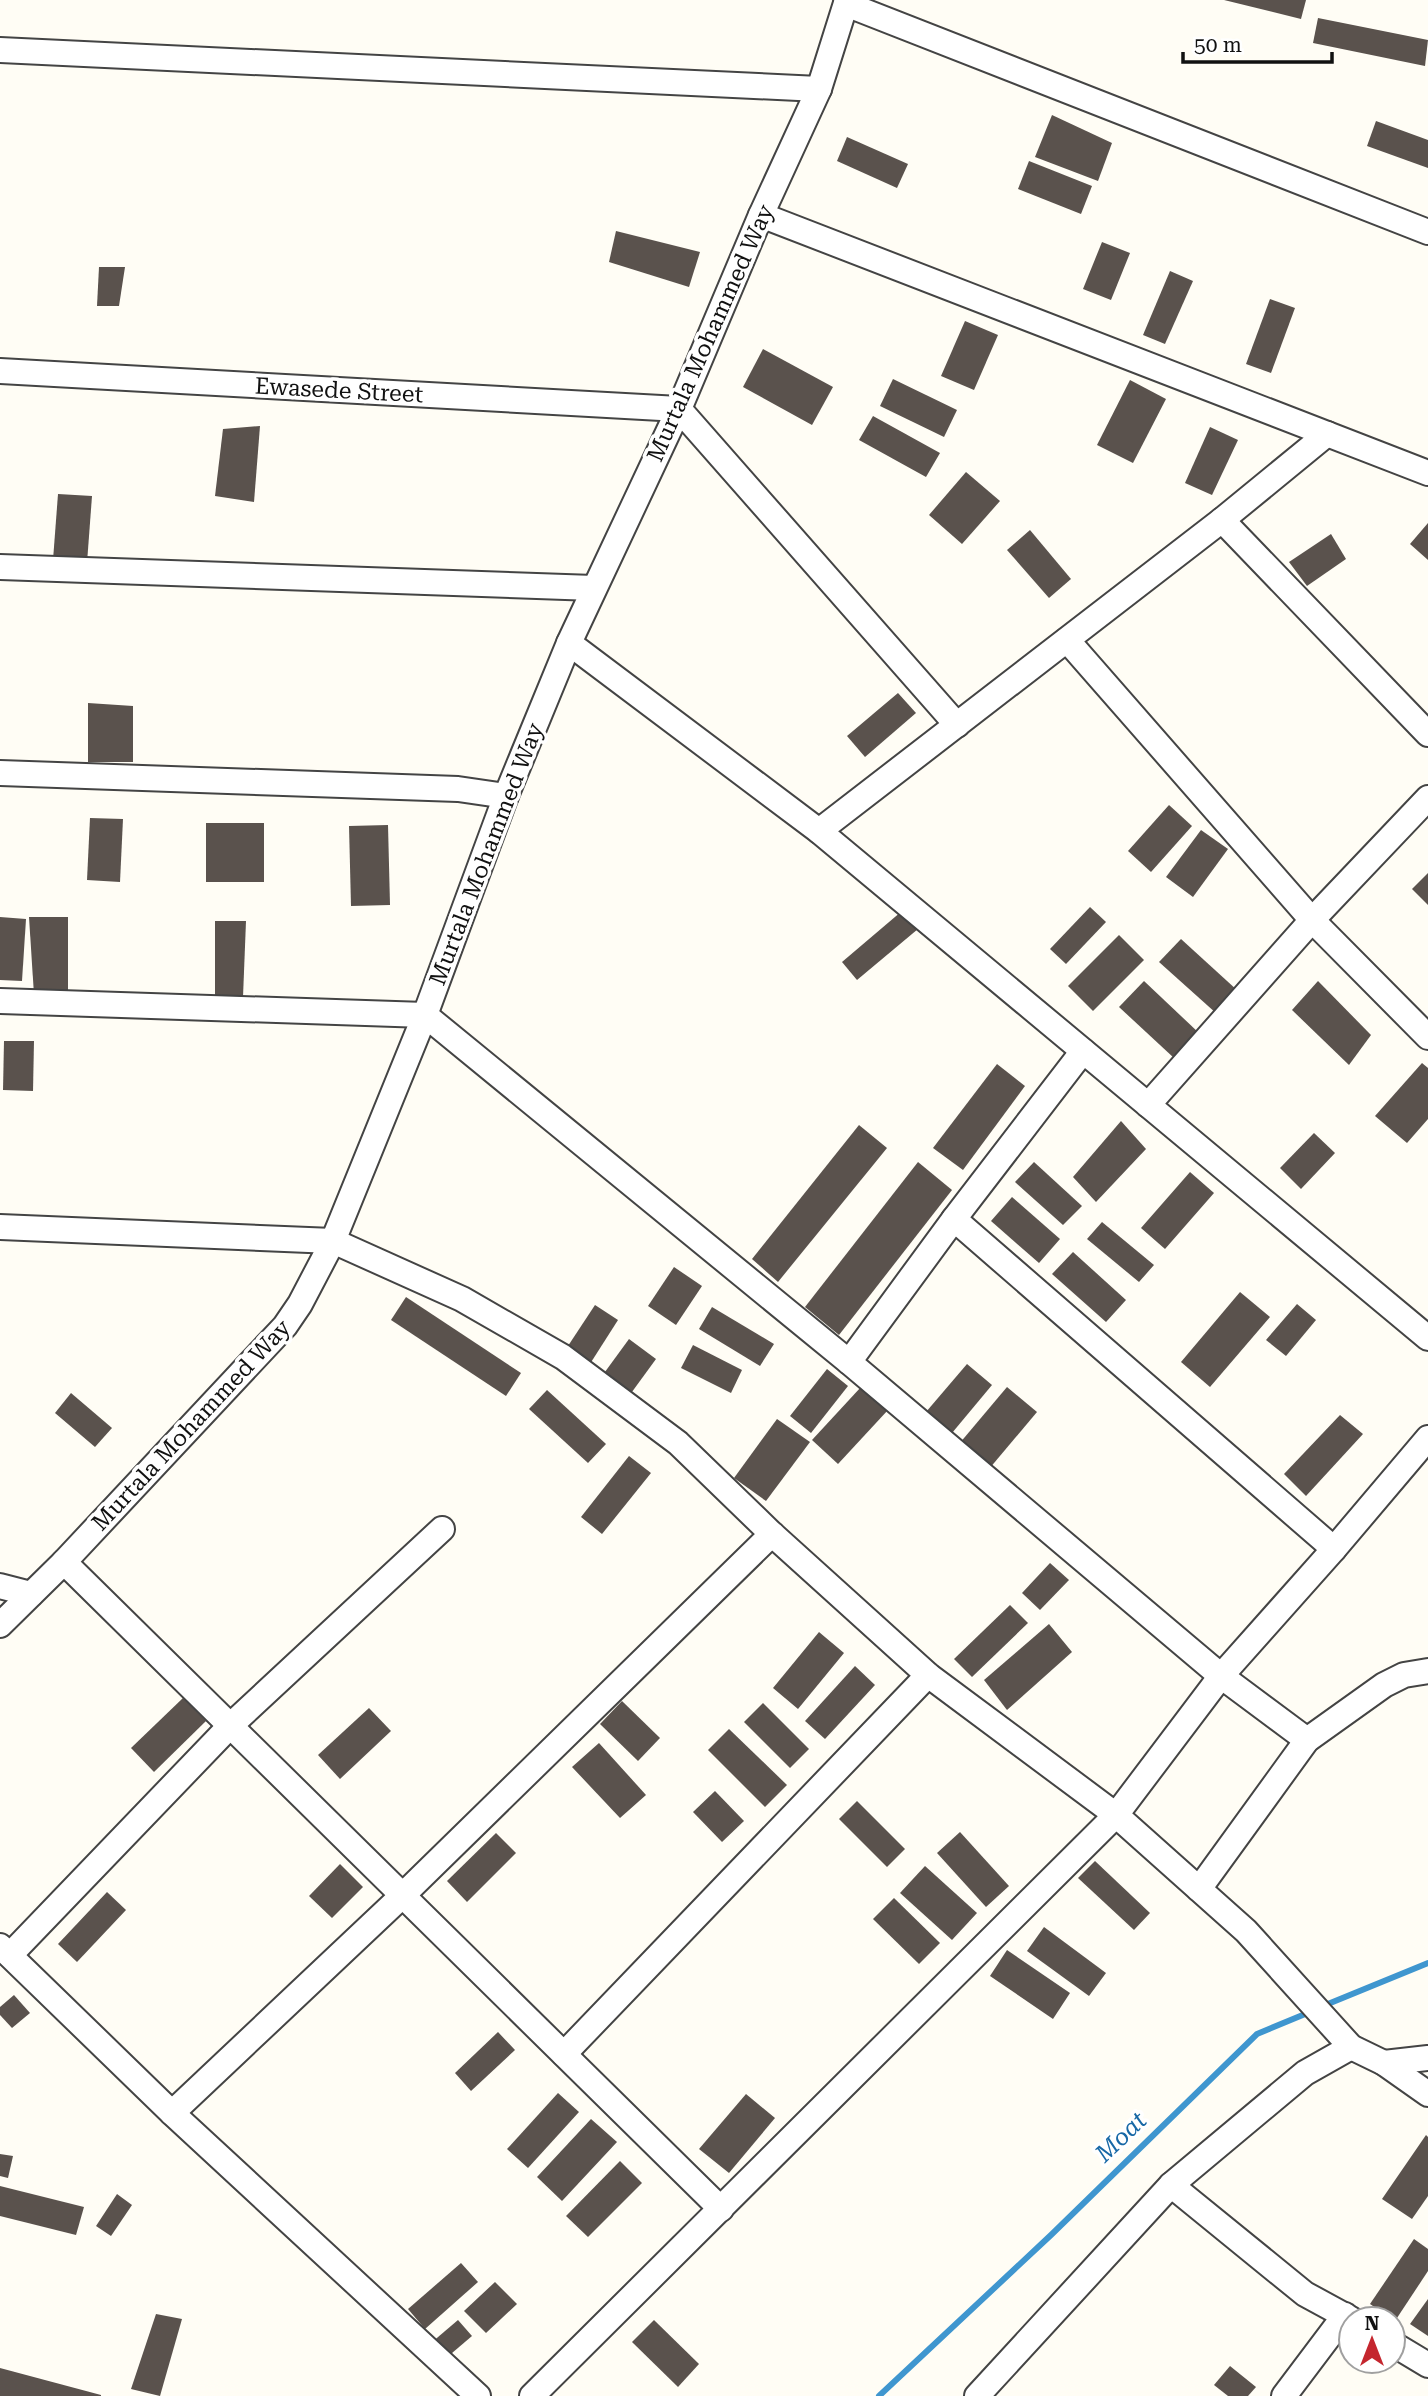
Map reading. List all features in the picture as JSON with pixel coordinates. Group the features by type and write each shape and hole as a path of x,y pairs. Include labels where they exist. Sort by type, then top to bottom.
{"street":[{"name":"Murtala Mohammed Way","path":"0,1625 64,1562 285,1326 300,1304 333,1241 425,1015 506,796 569,643 678,409 761,215 819,89 847,2"},
{"path":"847,2 1428,232"},
{"path":"0,50 819,89"},
{"path":"761,215 1428,473"},
{"name":"Ewasede Street","path":"0,371 678,409"},
{"path":"678,409 957,725"},
{"path":"819,831 1222,520 1328,434"},
{"path":"1222,520 1428,734"},
{"path":"0,567 594,588"},
{"path":"1067,640 1312,920 1428,1037"},
{"path":"569,643 819,831 1428,1338"},
{"path":"0,772 458,789 506,796"},
{"path":"1148,1105 1312,920 1428,798"},
{"path":"0,1001 425,1015 849,1362 1221,1676 1307,1741"},
{"path":"849,1362 1083,1051"},
{"path":"954,1219 1334,1549"},
{"path":"0,1227 333,1241 462,1299 563,1357 678,1443 772,1534 928,1675 1116,1815 1247,1931 1351,2047 1384,2063 1428,2094"},
{"path":"532,2396 1116,1815 1221,1676 1428,1438"},
{"path":"442,1529 231,1725 5,1951 172,2113 478,2396"},
{"path":"172,2113 403,1895 772,1534"},
{"path":"64,1562 721,2209"},
{"path":"0,1586 31,1594"},
{"path":"1199,1889 1307,1741 1384,1685 1404,1675 1428,1671"},
{"path":"564,2054 928,1675"},
{"path":"977,2396 1171,2185 1304,2074 1351,2047"},
{"path":"1384,2063 1428,2059"},
{"path":"1171,2185 1305,2294 1337,2311"},
{"path":"1284,2396 1337,2331"},
{"path":"1407,2352 1428,2365"}],"building":[{"path":"1224,0 1306,0 1301,19"},
{"path":"1318,18 1428,40 1425,66 1313,43"},
{"path":"1052,115 1112,143 1098,181 1035,157"},
{"path":"1376,121 1428,140 1428,168 1367,146"},
{"path":"847,137 908,164 897,188 837,161"},
{"path":"1029,161 1092,186 1081,214 1018,189"},
{"path":"616,231 700,252 689,287 609,262"},
{"path":"1102,242 1130,253 1111,300 1083,289"},
{"path":"99,267 125,267 119,306 97,306"},
{"path":"1170,271 1193,281 1165,344 1143,335"},
{"path":"1270,299 1295,308 1271,373 1246,364"},
{"path":"965,321 998,335 974,390 941,376"},
{"path":"763,349 833,387 812,425 743,387"},
{"path":"893,379 957,410 944,437 880,406"},
{"path":"1130,380 1166,399 1133,463 1097,445"},
{"path":"873,416 940,453 926,477 859,440"},
{"path":"260,426 254,502 215,496 223,429"},
{"path":"1210,427 1238,440 1212,495 1185,483"},
{"path":"966,472 1000,501 962,544 929,515"},
{"path":"58,494 92,496 87,563 53,560"},
{"path":"1428,523 1428,560 1410,544"},
{"path":"1030,530 1071,579 1049,598 1007,550"},
{"path":"1331,534 1346,559 1307,586 1289,562"},
{"path":"898,693 916,713 865,757 847,736"},
{"path":"88,703 133,706 133,762 88,762"},
{"path":"1169,805 1192,826 1151,872 1128,851"},
{"path":"90,818 123,819 120,882 87,880"},
{"path":"206,823 264,823 264,882 206,882"},
{"path":"388,825 390,905 351,906 349,826"},
{"path":"1201,830 1228,849 1193,897 1166,877"},
{"path":"1428,873 1428,905 1412,889"},
{"path":"1090,907 1106,922 1066,964 1050,949"},
{"path":"902,911 918,929 857,980 842,962"},
{"path":"0,917 26,919 22,981 0,980"},
{"path":"29,917 68,917 68,995 34,995"},
{"path":"215,921 246,921 243,997 215,997"},
{"path":"1119,935 1144,960 1093,1011 1068,986"},
{"path":"1181,939 1238,991 1217,1014 1159,962"},
{"path":"1144,981 1199,1033 1174,1058 1119,1007"},
{"path":"1318,981 1371,1035 1349,1065 1292,1010"},
{"path":"4,1041 34,1041 33,1091 3,1090"},
{"path":"1422,1063 1428,1068 1428,1119 1407,1143 1375,1116"},
{"path":"997,1064 1025,1086 963,1170 933,1148"},
{"path":"1121,1121 1146,1149 1096,1202 1073,1177"},
{"path":"859,1125 887,1148 778,1282 752,1259"},
{"path":"1314,1133 1335,1153 1301,1189 1280,1168"},
{"path":"918,1162 952,1190 839,1335 805,1307"},
{"path":"1034,1162 1082,1206 1063,1225 1015,1182"},
{"path":"1190,1172 1214,1193 1165,1249 1141,1228"},
{"path":"1012,1197 1060,1239 1039,1263 991,1221"},
{"path":"1102,1222 1154,1265 1139,1282 1087,1239"},
{"path":"1073,1252 1126,1300 1106,1322 1052,1274"},
{"path":"674,1267 702,1286 676,1325 648,1306"},
{"path":"1240,1292 1270,1317 1210,1387 1181,1362"},
{"path":"406,1297 521,1373 506,1396 391,1320"},
{"path":"1297,1304 1316,1320 1286,1356 1266,1340"},
{"path":"595,1305 618,1320 588,1367 564,1352"},
{"path":"712,1307 774,1344 760,1366 699,1329"},
{"path":"629,1339 656,1359 629,1396 602,1376"},
{"path":"693,1345 742,1370 731,1393 681,1368"},
{"path":"967,1364 992,1385 952,1433 926,1412"},
{"path":"827,1369 848,1386 811,1433 790,1416"},
{"path":"861,1387 888,1410 838,1464 812,1440"},
{"path":"1007,1387 1037,1412 989,1469 959,1444"},
{"path":"547,1390 606,1444 588,1463 529,1409"},
{"path":"71,1393 112,1428 95,1447 55,1413"},
{"path":"1340,1415 1363,1434 1306,1496 1284,1474"},
{"path":"777,1419 810,1442 766,1501 734,1478"},
{"path":"629,1456 651,1473 602,1534 581,1517"},
{"path":"1050,1563 1069,1580 1040,1610 1022,1593"},
{"path":"1010,1605 1028,1623 972,1677 954,1659"},
{"path":"1049,1624 1072,1652 1007,1710 984,1680"},
{"path":"819,1632 844,1653 798,1709 773,1688"},
{"path":"855,1666 875,1685 825,1739 805,1721"},
{"path":"183,1698 206,1721 154,1772 131,1748"},
{"path":"622,1701 660,1738 638,1761 600,1724"},
{"path":"763,1703 809,1749 790,1768 744,1722"},
{"path":"369,1708 391,1731 340,1779 318,1755"},
{"path":"729,1729 787,1785 765,1807 708,1750"},
{"path":"599,1743 646,1795 620,1818 572,1767"},
{"path":"715,1791 744,1821 722,1842 693,1812"},
{"path":"857,1801 905,1849 887,1867 839,1819"},
{"path":"960,1832 1009,1886 986,1907 937,1853"},
{"path":"496,1833 516,1853 467,1902 447,1881"},
{"path":"1095,1861 1150,1913 1134,1930 1078,1878"},
{"path":"340,1864 363,1887 332,1918 309,1896"},
{"path":"925,1866 977,1913 952,1940 900,1893"},
{"path":"107,1892 126,1910 77,1962 58,1944"},
{"path":"894,1898 940,1943 919,1964 873,1919"},
{"path":"1044,1927 1106,1973 1089,1996 1027,1951"},
{"path":"1007,1950 1070,1993 1053,2019 990,1976"},
{"path":"14,1995 30,2013 12,2028 0,2015 0,2007"},
{"path":"498,2032 515,2050 471,2091 455,2073"},
{"path":"558,2093 579,2112 528,2168 507,2149"},
{"path":"746,2094 775,2118 729,2173 699,2149"},
{"path":"591,2119 617,2142 562,2201 537,2177"},
{"path":"1426,2135 1428,2196 1412,2219 1382,2199"},
{"path":"0,2154 13,2156 8,2178 0,2176"},
{"path":"620,2161 642,2183 588,2237 566,2216"},
{"path":"0,2186 84,2207 76,2235 0,2216"},
{"path":"117,2194 132,2205 111,2236 96,2226"},
{"path":"1414,2239 1428,2249 1428,2271 1406,2305 1370,2304"},
{"path":"461,2263 478,2282 425,2329 408,2309"},
{"path":"495,2282 517,2304 486,2333 464,2311"},
{"path":"1428,2299 1428,2336 1410,2324"},
{"path":"156,2314 182,2319 160,2396 131,2389"},
{"path":"458,2320 472,2336 445,2359 431,2343"},
{"path":"654,2320 699,2364 678,2387 632,2342"},
{"path":"1230,2366 1256,2387 1248,2396 1228,2396 1214,2385"},
{"path":"0,2368 101,2395 101,2396 0,2396"}],"waterway":[{"name":"Moat","path":"1323,2006 1428,1963"},
{"name":"Moat","path":"879,2396 1051,2235 1257,2034 1310,2012"}]}
